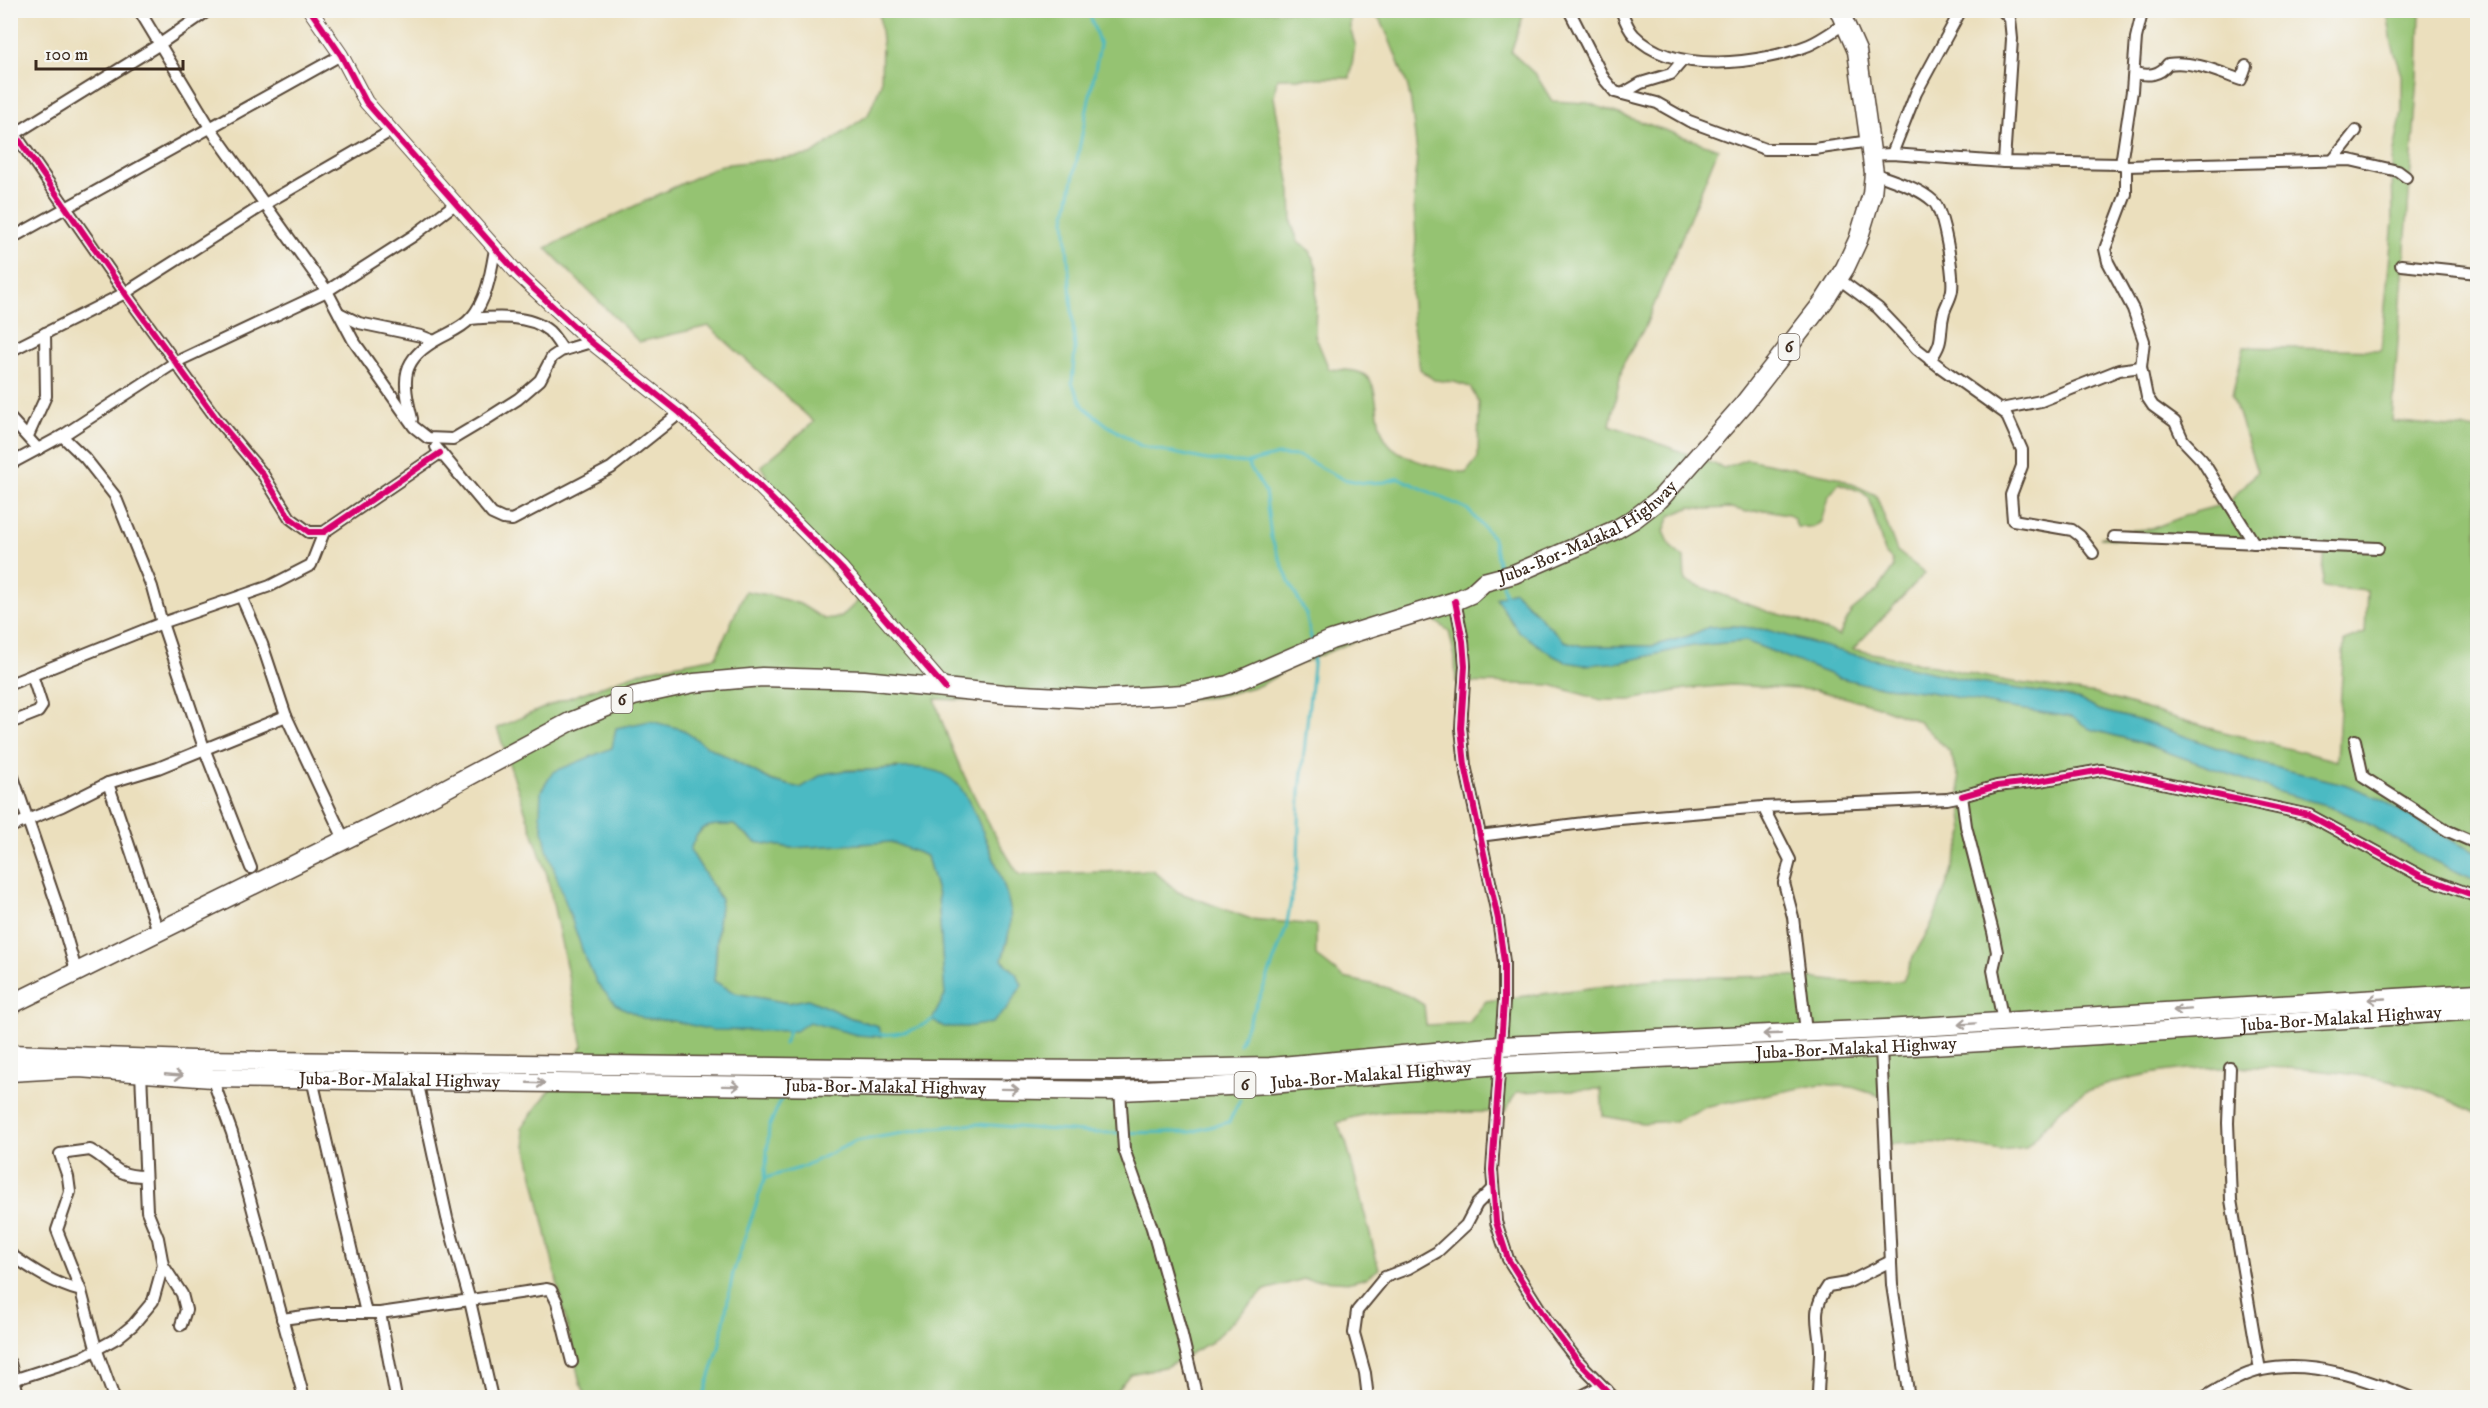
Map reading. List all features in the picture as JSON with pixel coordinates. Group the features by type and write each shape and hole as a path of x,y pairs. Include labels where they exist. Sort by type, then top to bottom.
{"main road":[{"name":"Juba-Bor-Malakal Highway","path":"10,1005 77,974 158,931 415,805 570,722 606,706 664,688 728,679 762,677 864,680 1004,694 1098,699 1184,694 1239,681 1294,654 1331,640 1455,601 1471,594 1484,582 1514,574 1615,530 1660,499 1743,405 1818,310 1839,279 1858,240 1872,194 1872,156 1857,51 1842,17"},
{"name":"Juba-Bor-Malakal Highway","path":"10,1054 193,1060 1117,1070 1270,1067 1500,1046 2003,1022 2478,993"},
{"name":"Juba-Bor-Malakal Highway","path":"10,1072 79,1068 212,1078 1120,1090 1271,1084 1499,1065 1881,1048 2478,1010"}],"street":[{"path":"139,10 210,129 327,291 353,340 414,426 428,438 492,514 512,520 611,468 680,412"},
{"path":"209,10 160,44 12,133 67,206 125,293 216,418 262,473 290,518 309,532 324,532"},
{"path":"310,10 341,55 366,102 524,280 591,342 680,412 742,469 842,569 945,688"},
{"path":"1569,10 1604,79 1615,92 1657,103 1689,122 1765,149 1814,149 1872,156 1892,154 2004,162 2124,165 2350,160 2398,171 2406,177"},
{"path":"1621,10 1632,34 1648,46 1683,60 1742,62 1781,55 1811,44 1842,17"},
{"path":"1892,154 1916,93 1961,10"},
{"path":"2002,10 2010,19 2012,39 2004,162"},
{"path":"2139,10 2124,165 2126,194 2105,249 2108,262 2133,309 2144,341 2141,367 2147,398 2153,406 2175,422 2183,440 2202,460 2216,480 2254,543"},
{"path":"10,239 341,55"},
{"path":"1622,94 1641,83 1671,74 1683,60"},
{"path":"2134,73 2153,75 2163,72 2168,64 2196,64 2241,80 2246,66"},
{"path":"10,351 125,293 265,204 392,131"},
{"path":"2332,160 2356,131"},
{"path":"1872,156 1935,203 1942,217 1947,238 1952,291 1943,315 1940,348 1930,360"},
{"path":"10,464 62,436 176,362 327,291 413,236 455,204"},
{"path":"414,426 407,399 406,370 415,354 434,341 462,327 477,310 490,276 495,249"},
{"path":"2401,265 2478,273"},
{"path":"1839,279 1878,308 1930,360 2001,409 2013,428 2022,450 2022,466 2011,495 2013,520 2072,530 2080,536 2093,553"},
{"path":"339,313 359,323 434,341"},
{"path":"470,319 508,318 536,323 549,332 563,350"},
{"path":"28,436 46,396 45,333"},
{"path":"428,438 453,439 510,404 540,380 552,357 563,350 591,342"},
{"path":"2001,409 2040,401 2119,370 2141,367"},
{"path":"10,418 38,449"},
{"path":"62,436 85,458 115,496 152,587 204,748 251,868"},
{"path":"10,684 162,623 270,586 311,564 324,532 440,453"},
{"path":"2114,537 2378,548"},
{"path":"241,596 262,644 286,716 344,839"},
{"path":"1455,601 1463,641 1465,666 1461,728 1479,836 1498,919 1504,962 1504,1002 1494,1128 1493,1188 1496,1222 1508,1259 1554,1329 1577,1360 1615,1398"},
{"path":"10,723 38,712 42,706 32,675"},
{"path":"10,827 62,806 108,783 158,768 286,716"},
{"path":"2355,740 2363,777 2448,831 2478,844"},
{"path":"10,768 77,974"},
{"path":"1479,836 1608,820 1763,807 1947,800 1997,786 2102,770 2308,815 2421,876 2478,897"},
{"path":"108,783 158,931"},
{"path":"1962,796 1966,826 1994,932 1997,951 1993,970 2003,1022"},
{"path":"1763,807 1790,860 1784,884 1793,917 1806,1032"},
{"path":"1881,1048 1892,1285 1910,1398"},
{"path":"2230,1068 2228,1123 2231,1200 2260,1370"},
{"path":"141,1072 147,1211 158,1238 163,1265 182,1294 186,1310 181,1325"},
{"path":"212,1078 232,1133 304,1398"},
{"path":"312,1079 366,1313"},
{"path":"417,1080 447,1218 470,1301 492,1398"},
{"path":"1120,1090 1124,1149 1152,1228 1197,1398"},
{"path":"114,1398 96,1348 81,1291 57,1230 70,1192 60,1154 90,1150 112,1168 129,1176 144,1176"},
{"path":"1368,1398 1365,1373 1354,1333 1357,1311 1385,1277 1409,1268 1437,1252 1466,1225 1477,1204 1493,1188"},
{"path":"10,1254 47,1278 65,1287 81,1291"},
{"path":"1818,1398 1820,1350 1816,1319 1818,1301 1828,1286 1847,1283 1891,1261"},
{"path":"12,1381 81,1358 117,1338 153,1301 163,1265"},
{"path":"282,1319 328,1313 380,1313 542,1289 551,1290 557,1302 572,1362"},
{"path":"380,1313 396,1398"},
{"path":"10,1363 12,1381 20,1398"},
{"path":"2203,1398 2260,1370 2280,1367 2309,1368 2344,1374 2412,1398"},
{"path":"1578,1398 1600,1386 1615,1398"}],"green space":[{"path":"1525,10 1511,52 1536,75 1552,101 1588,103 1718,149 1645,327 1623,364 1610,425 1724,468 1747,459 1837,477 1876,495 1897,551 1925,573 1853,649 2006,681 2096,694 2216,730 2337,761 2344,641 2365,633 2367,591 2322,587 2325,547 2100,538 2117,531 2151,529 2195,512 2228,503 2257,472 2232,395 2244,347 2381,350 2393,221 2392,161 2402,112 2402,75 2392,44 2387,11 2420,11 2418,77 2392,421 2477,430 2477,853 2450,840 2379,798 2344,784 2265,765 2142,721 2098,710 2080,700 2066,696 1978,683 1847,653 1767,630 1734,626 1709,627 1689,636 1652,646 1582,646 1564,641 1514,591 1496,598 1518,631 1622,662 1692,646 1746,641 1837,677 1870,685 1930,692 1999,706 2072,717 2090,729 2142,743 2279,792 2329,806 2365,822 2426,857 2477,881 2477,1114 2428,1091 2353,1075 2265,1067 2178,1070 2138,1076 2084,1093 2052,1118 2026,1148 2000,1151 1955,1142 1890,1144 1883,1097 1852,1087 1821,1084 1708,1106 1675,1121 1642,1123 1603,1116 1601,1089 1517,1092 1505,1111 1398,1111 1357,1116 1337,1123 1346,1142 1379,1269 1366,1278 1351,1282 1304,1279 1265,1290 1211,1342 1168,1366 1130,1374 1112,1397 587,1397 580,1383 522,1127 583,1046 547,875 497,728 560,701 647,670 716,657 745,591 800,604 824,619 841,617 858,601 799,535 761,466 814,422 709,326 639,342 546,248 721,165 811,155 868,115 881,84 882,40 879,11 1356,11 1350,12 1350,28 1355,44 1350,78 1277,78 1274,97 1291,192 1292,225 1298,241 1310,251 1317,268 1315,335 1329,369 1349,370 1361,373 1368,378 1373,386 1381,428 1392,447 1417,461 1466,473 1478,458 1479,403 1470,387 1454,382 1434,380 1420,369 1413,327 1411,292 1416,240 1414,205 1417,154 1411,103 1408,87 1388,36 1381,21 1370,11","holes":["1839,483 1862,492 1869,498 1885,553 1892,560 1893,568 1879,589 1851,612 1839,636 1685,581 1684,558 1671,547 1664,531 1670,516 1691,507 1731,508 1747,512 1765,510 1788,514 1794,519 1797,527 1813,527 1821,522 1828,497","1424,619 1435,621 1449,631 1455,657 1456,682 1551,685 1601,700 1631,700 1685,689 1731,685 1815,690 1875,705 1918,721 1950,752 1959,779 1964,833 1931,926 1913,957 1903,981 1855,983 1787,976 1670,978 1486,1001 1469,1023 1426,1025 1424,1005 1411,997 1385,987 1344,978 1316,956 1316,925 1251,919 1178,892 1153,870 1019,875 994,834 960,768 935,699 1142,703 1215,697 1261,685 1288,669 1347,644","681,729 705,745 772,781 801,788 823,775 848,770 897,767 958,784 986,838 1000,877 1008,917 1008,937 1002,960 1015,972 1022,985 1007,1009 932,1020 945,996 938,895 927,856 891,842 792,848 755,842 734,825 717,825 701,830 690,850 721,900 714,981 735,993 788,1003 808,999 851,1018 878,1026 831,1027 809,1022 673,1021 643,1018 584,955 567,904 587,759 612,748"]}],"water":[{"path":"1514,591 1564,641 1582,646 1652,646 1689,636 1709,627 1734,626 1767,630 1847,653 1978,683 2080,700 2098,710 2142,721 2265,765 2344,784 2379,798 2450,840 2477,853 2477,881 2426,857 2365,822 2329,806 2279,792 2142,743 2090,729 2072,717 1999,706 1930,692 1870,685 1837,677 1746,641 1692,646 1622,662 1584,665 1566,662 1518,631 1496,598"},
{"path":"650,721 681,729 705,745 772,781 800,788 821,775 841,771 916,768 948,776 957,784 971,806 1008,900 1010,923 1002,960 1015,972 1022,985 1007,1009 992,1023 966,1027 944,1027 932,1020 945,995 938,895 927,856 891,842 792,848 755,842 734,825 706,827 697,835 690,850 721,900 714,981 735,993 788,1003 808,999 851,1018 878,1026 881,1037 857,1035 809,1022 796,1031 712,1030 673,1021 643,1018 615,1004 597,983 584,955 547,849 540,815 541,791 553,772 612,748 616,728"}],"waterway":[{"path":"1088,10 1100,45 1065,219 1075,350 1072,383 1084,407 1107,425 1141,446 1207,460 1247,463 1278,455 1299,456 1343,479 1364,483 1385,482 1399,478 1467,509 1493,538 1500,572"},
{"path":"1247,463 1265,491 1271,537 1290,584 1306,614 1312,642"},
{"path":"1502,584 1506,598"},
{"path":"1239,1044 1286,928 1298,862 1300,792 1314,655"},
{"path":"877,1034 905,1032 932,1020"},
{"path":"784,1044 790,1028"},
{"path":"703,1398 719,1348 733,1273 765,1178 769,1127 782,1097"},
{"path":"765,1178 800,1168 856,1141 932,1128 976,1124 1095,1133 1191,1132 1229,1122 1240,1100"}],"cycle path":[{"path":"310,10 341,55 366,102 518,274 591,342 680,413 742,469 842,569 945,688"},
{"path":"10,127 125,293 216,418 262,473 290,518 309,532 324,532 440,453"},
{"path":"1455,601 1463,641 1465,666 1461,728 1465,765 1498,919 1504,962 1504,1002 1492,1170 1496,1222 1508,1259 1548,1322 1577,1360 1614,1398"},
{"path":"1962,796 1997,786 2102,770 2309,815 2421,876 2478,897"}]}
